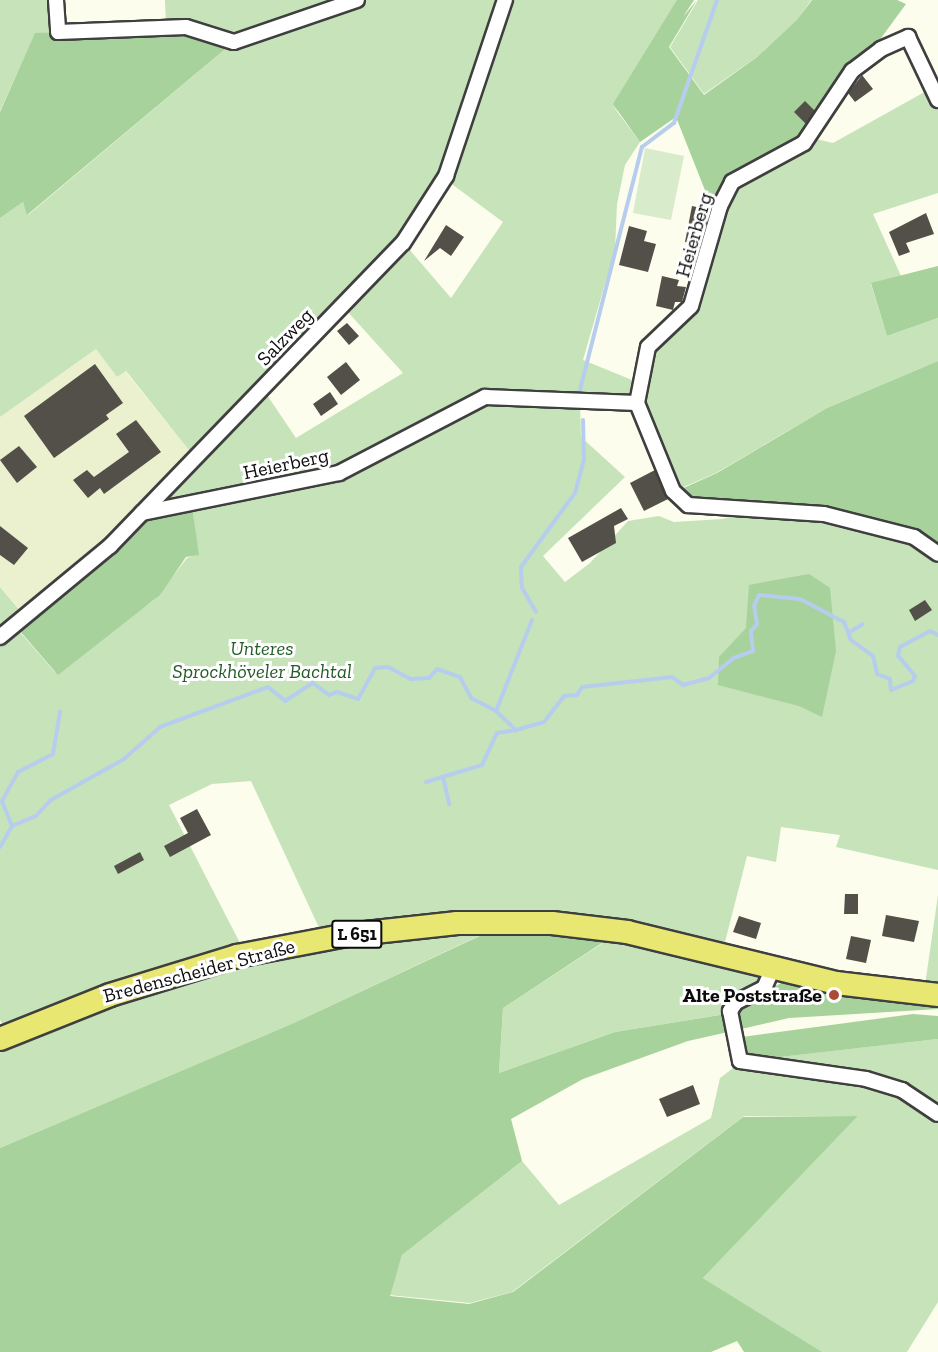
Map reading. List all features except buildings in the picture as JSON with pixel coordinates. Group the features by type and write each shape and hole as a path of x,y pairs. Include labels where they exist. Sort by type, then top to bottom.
{"main road":[{"name":"Bredenscheider Straße","path":"0,1039 99,998 237,956 347,935 457,923 552,923 627,932 836,983 938,995"}],"street":[{"path":"56,0 58,32 186,27 234,42 357,0"},
{"name":"Salzweg","path":"0,637 142,513 419,224 446,176 505,0"},
{"name":"Heierberg","path":"142,513 339,473 485,397 637,403 648,347 691,306 720,206 732,182 804,143 852,71 881,49 908,37 938,100"},
{"path":"637,403 673,491 688,505 824,514 914,537 938,554"},
{"path":"773,968 764,988 732,1006 729,1023 740,1061 753,1065 822,1070 882,1083 938,1114"}],"green space":[{"path":"0,0 53,0 55,34 35,34 0,111"},
{"path":"165,0 350,0 234,40 166,26"},
{"path":"363,0 501,0 454,140 429,199 401,240 192,454 126,371 117,377 96,349 0,417 0,218 23,202 28,215 230,45"},
{"path":"510,0 694,0 618,111 613,106 640,142 625,165 617,204 615,249 583,360 637,382 629,401 482,395 337,472 155,508 267,395 296,438 403,373 347,311 408,248 451,298 503,222 449,182"},
{"path":"677,0 694,0 683,17 697,0 669,47 704,95 757,57 797,20 812,0 897,0 906,4 801,147 721,188 714,213 676,117 640,142 613,104"},
{"path":"698,0 811,0 797,21 758,56 704,94 670,47"},
{"path":"186,29 230,45 27,215 23,202 0,218 0,112 35,33"},
{"path":"930,89 938,103 938,193 873,214 901,276 871,284 887,336 938,318 938,361 827,408 716,473 679,489 639,401 651,342 686,323 700,294 728,189 811,138 833,143"},
{"path":"645,148 684,156 671,220 633,213"},
{"path":"938,266 938,318 887,336 871,283"},
{"path":"96,349 117,377 125,371 192,454 96,551 22,612 0,587 0,417"},
{"path":"938,361 938,550 898,530 694,501 679,490 717,473 827,408"},
{"name":"Unteres Sprockhöveler Bachtal","path":"485,398 580,403 581,437 625,477 543,556 565,582 590,563 628,521 659,516 674,522 722,519 734,516 734,506 825,516 898,535 938,555 938,870 836,847 840,835 781,827 776,862 747,856 724,946 598,917 529,912 321,932 251,781 212,784 169,805 242,947 65,1000 4,1027 0,1020 0,644 18,630 55,672 154,600 187,558 198,554 192,506 299,485"},
{"path":"192,506 199,555 186,557 160,595 58,675 19,630 150,515"},
{"path":"809,574 830,588 836,651 822,717 799,706 718,685 719,657 746,628 749,585"},
{"path":"0,587 22,613 0,630"},
{"path":"938,895 938,986 925,985"},
{"path":"543,930 608,939 503,1008 499,1073 615,1032 726,1014 728,1032 688,1041 583,1079 511,1119 522,1161 402,1255 390,1296 469,1304 513,1292 743,1117 858,1116 703,1278 822,1352 744,1352 737,1341 711,1352 0,1352 0,1148 296,1022 488,932"},
{"path":"487,932 296,1022 0,1148 0,1051 17,1043 121,1003 249,964 406,936"},
{"path":"609,939 759,974 756,986 741,988 725,1014 615,1032 499,1073 503,1008"},
{"path":"785,981 938,1003 938,1009 789,1018 737,1030 736,1010 742,1004"},
{"path":"913,1014 938,1016 938,1039 771,1058 745,1052 742,1037"},
{"path":"938,1039 938,1109 839,1069 770,1058"},
{"path":"736,1066 833,1075 911,1098 938,1118 938,1302 907,1352 821,1352 703,1278 858,1116 744,1116 512,1292 470,1303 389,1295 402,1255 522,1161 559,1205 711,1118 720,1078"}],"waterway":[{"path":"580,390 642,147 674,123 717,0"},
{"path":"536,612 522,588 521,567 575,493 584,460 583,420"},
{"path":"0,847 12,826 36,816 51,800 124,759 160,727 268,687 285,701 313,683 329,695 337,692 358,699 375,668 388,667 411,679 429,678 437,669 460,677 471,698 496,711 516,730 544,722 564,696 577,695 582,687 672,677 683,685 709,678 734,658 753,651 751,631 757,624 754,606 759,595 800,599 844,622 851,640 873,656 877,674 890,679 891,690 913,681 915,676 898,656 900,647 930,631 938,635"},
{"path":"496,711 532,620"},
{"path":"848,633 863,624"},
{"path":"12,826 2,801 18,772 53,754 60,712"},
{"path":"426,782 482,765 497,733 515,730"},
{"path":"443,777 449,804"}],"place":[{"name":"Alte Poststraße","path":"834,995"}]}
